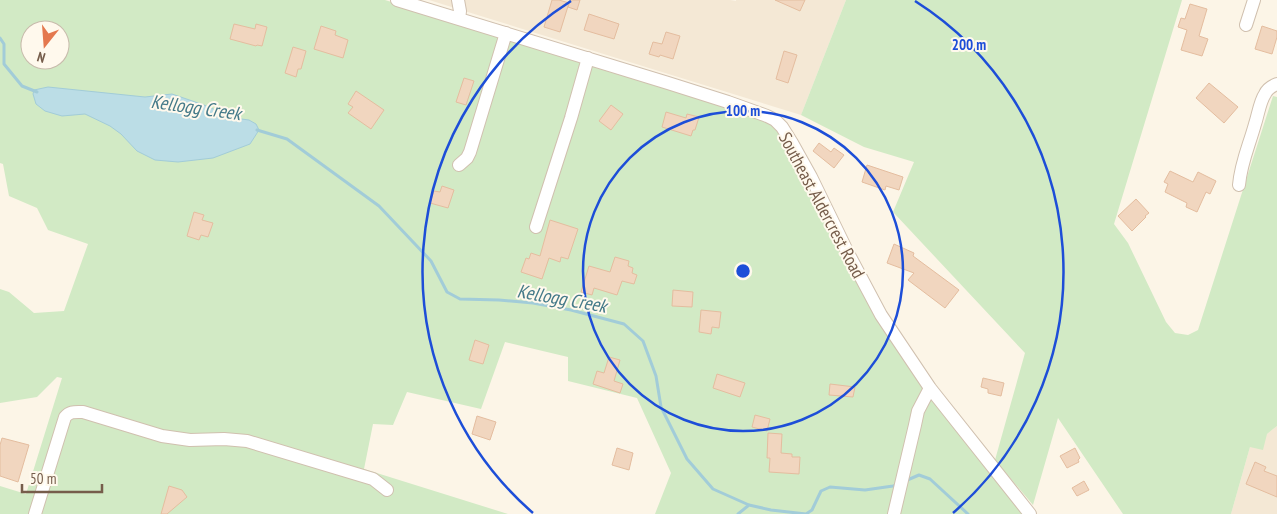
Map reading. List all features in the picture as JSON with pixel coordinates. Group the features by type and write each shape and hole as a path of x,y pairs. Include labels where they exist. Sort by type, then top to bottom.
{"street":[{"name":"Southeast Aldercrest Road","path":"397,0 728,102 775,120 782,127 811,177 881,315 930,388 1030,514"},
{"path":"458,0 459,19"},
{"path":"1246,25 1254,0"},
{"path":"458,165 467,158 470,152 506,33"},
{"path":"536,227 588,58"},
{"path":"1239,185 1240,170 1264,94 1277,84"},
{"path":"894,513 918,411 930,388"},
{"path":"35,514 65,417 69,413 82,412 162,436 190,440 224,439 247,441 373,479 387,490"}],"shaded area":[{"path":"429,0 736,1 846,0 801,115"},
{"path":"1277,426 1277,514 1231,514 1250,447"}],"green space":[{"path":"0,0 385,0 763,118 777,128 878,320 1025,514 655,514 671,473 637,398 568,381 568,357 505,342 481,409 407,392 393,425 373,424 364,469 508,514 0,514 0,486 26,494 62,378 57,377 37,397 0,403 0,289 9,292 34,313 64,311 88,244 48,230 37,208 9,196 3,164 0,163"},
{"path":"846,0 1182,0 1114,224 1128,243 1166,322 1175,333 1188,335 1198,330 1273,96 1277,97 1277,426 1267,434 1263,450 1250,447 1231,514 1123,514 1058,418 1033,505 995,460 1025,353 893,212 914,162 864,147 801,115"}],"water":[{"path":"48,87 145,97 172,94 234,118 249,120 256,124 259,130 250,144 213,158 178,162 155,160 137,151 121,134 110,126 85,114 62,116 45,111 36,104 33,94 34,90"}],"building":[{"path":"552,0 569,3 560,32 544,27"},
{"path":"570,0 580,0 577,10 568,7"},
{"path":"775,0 805,0 800,11"},
{"path":"1190,4 1207,9 1199,36 1208,39 1202,56 1181,50 1187,30 1178,27 1181,18 1185,19"},
{"path":"589,14 619,24 614,39 584,30"},
{"path":"234,24 255,29 256,24 267,27 262,46 230,39"},
{"path":"321,26 336,31 335,35 348,40 343,58 314,49"},
{"path":"1262,26 1277,31 1272,54 1255,49"},
{"path":"666,32 680,36 673,59 649,54 653,42 662,44"},
{"path":"293,47 306,51 301,69 298,69 296,77 285,73"},
{"path":"784,51 797,55 788,83 776,79"},
{"path":"464,78 474,81 466,105 456,102"},
{"path":"1209,83 1238,107 1224,123 1196,98"},
{"path":"356,91 384,110 371,129 348,113 353,107 348,104"},
{"path":"611,105 623,114 611,130 599,121"},
{"path":"666,112 686,118 687,114 699,117 691,136 662,127"},
{"path":"819,143 831,152 834,148 844,155 834,168 813,151"},
{"path":"867,165 903,177 899,190 886,186 885,190 862,182"},
{"path":"1170,171 1193,182 1198,172 1216,181 1210,194 1206,192 1197,212 1186,207 1187,203 1165,192 1168,184 1164,182"},
{"path":"442,186 454,190 448,208 430,203 434,191 440,192"},
{"path":"1136,199 1149,213 1132,231 1118,216"},
{"path":"194,212 204,215 202,220 213,223 208,237 201,235 199,240 187,236"},
{"path":"550,220 578,229 568,259 561,257 560,262 549,258 542,279 521,272 526,258 529,259 531,253 540,256"},
{"path":"894,244 914,253 913,256 959,290 945,308 908,280 914,273 887,263"},
{"path":"615,257 629,261 628,266 633,268 632,273 637,275 634,284 622,281 617,295 594,288 592,295 581,292 589,266 610,272"},
{"path":"673,290 693,292 692,307 672,306"},
{"path":"701,310 721,312 719,328 712,327 711,334 699,332"},
{"path":"475,340 489,345 483,364 469,360"},
{"path":"609,357 620,360 614,381 623,384 620,393 593,384 597,371 604,373"},
{"path":"717,374 745,383 740,397 713,388"},
{"path":"983,378 1004,383 1001,396 988,393 988,389 981,387"},
{"path":"830,384 855,387 853,397 829,395"},
{"path":"755,415 770,419 767,431 752,427"},
{"path":"477,416 496,422 490,440 472,434"},
{"path":"768,433 782,434 781,453 792,454 792,457 800,457 799,474 769,472 770,458 767,458"},
{"path":"2,438 29,445 18,482 0,476 0,445"},
{"path":"617,448 633,453 629,470 612,465"},
{"path":"1075,448 1080,458 1079,462 1067,468 1060,456"},
{"path":"1255,462 1266,467 1264,471 1277,476 1277,497 1246,484"},
{"path":"1084,481 1089,490 1077,496 1072,488"},
{"path":"169,486 182,490 187,497 167,514 161,514"}],"waterway":[{"name":"Kellogg Creek","path":"0,38 4,44 4,64 22,86 37,92"},
{"name":"Kellogg Creek","path":"257,130 287,139 379,206 431,261 447,292 460,299 533,303 571,310 624,324 643,341 656,376 661,407 687,459 713,489 749,505 771,510 806,514 812,510 821,491 830,487 865,490 897,485"},
{"name":"Kellogg Creek","path":"905,481 919,475 930,479 968,514"},
{"path":"738,514 749,505"}]}
